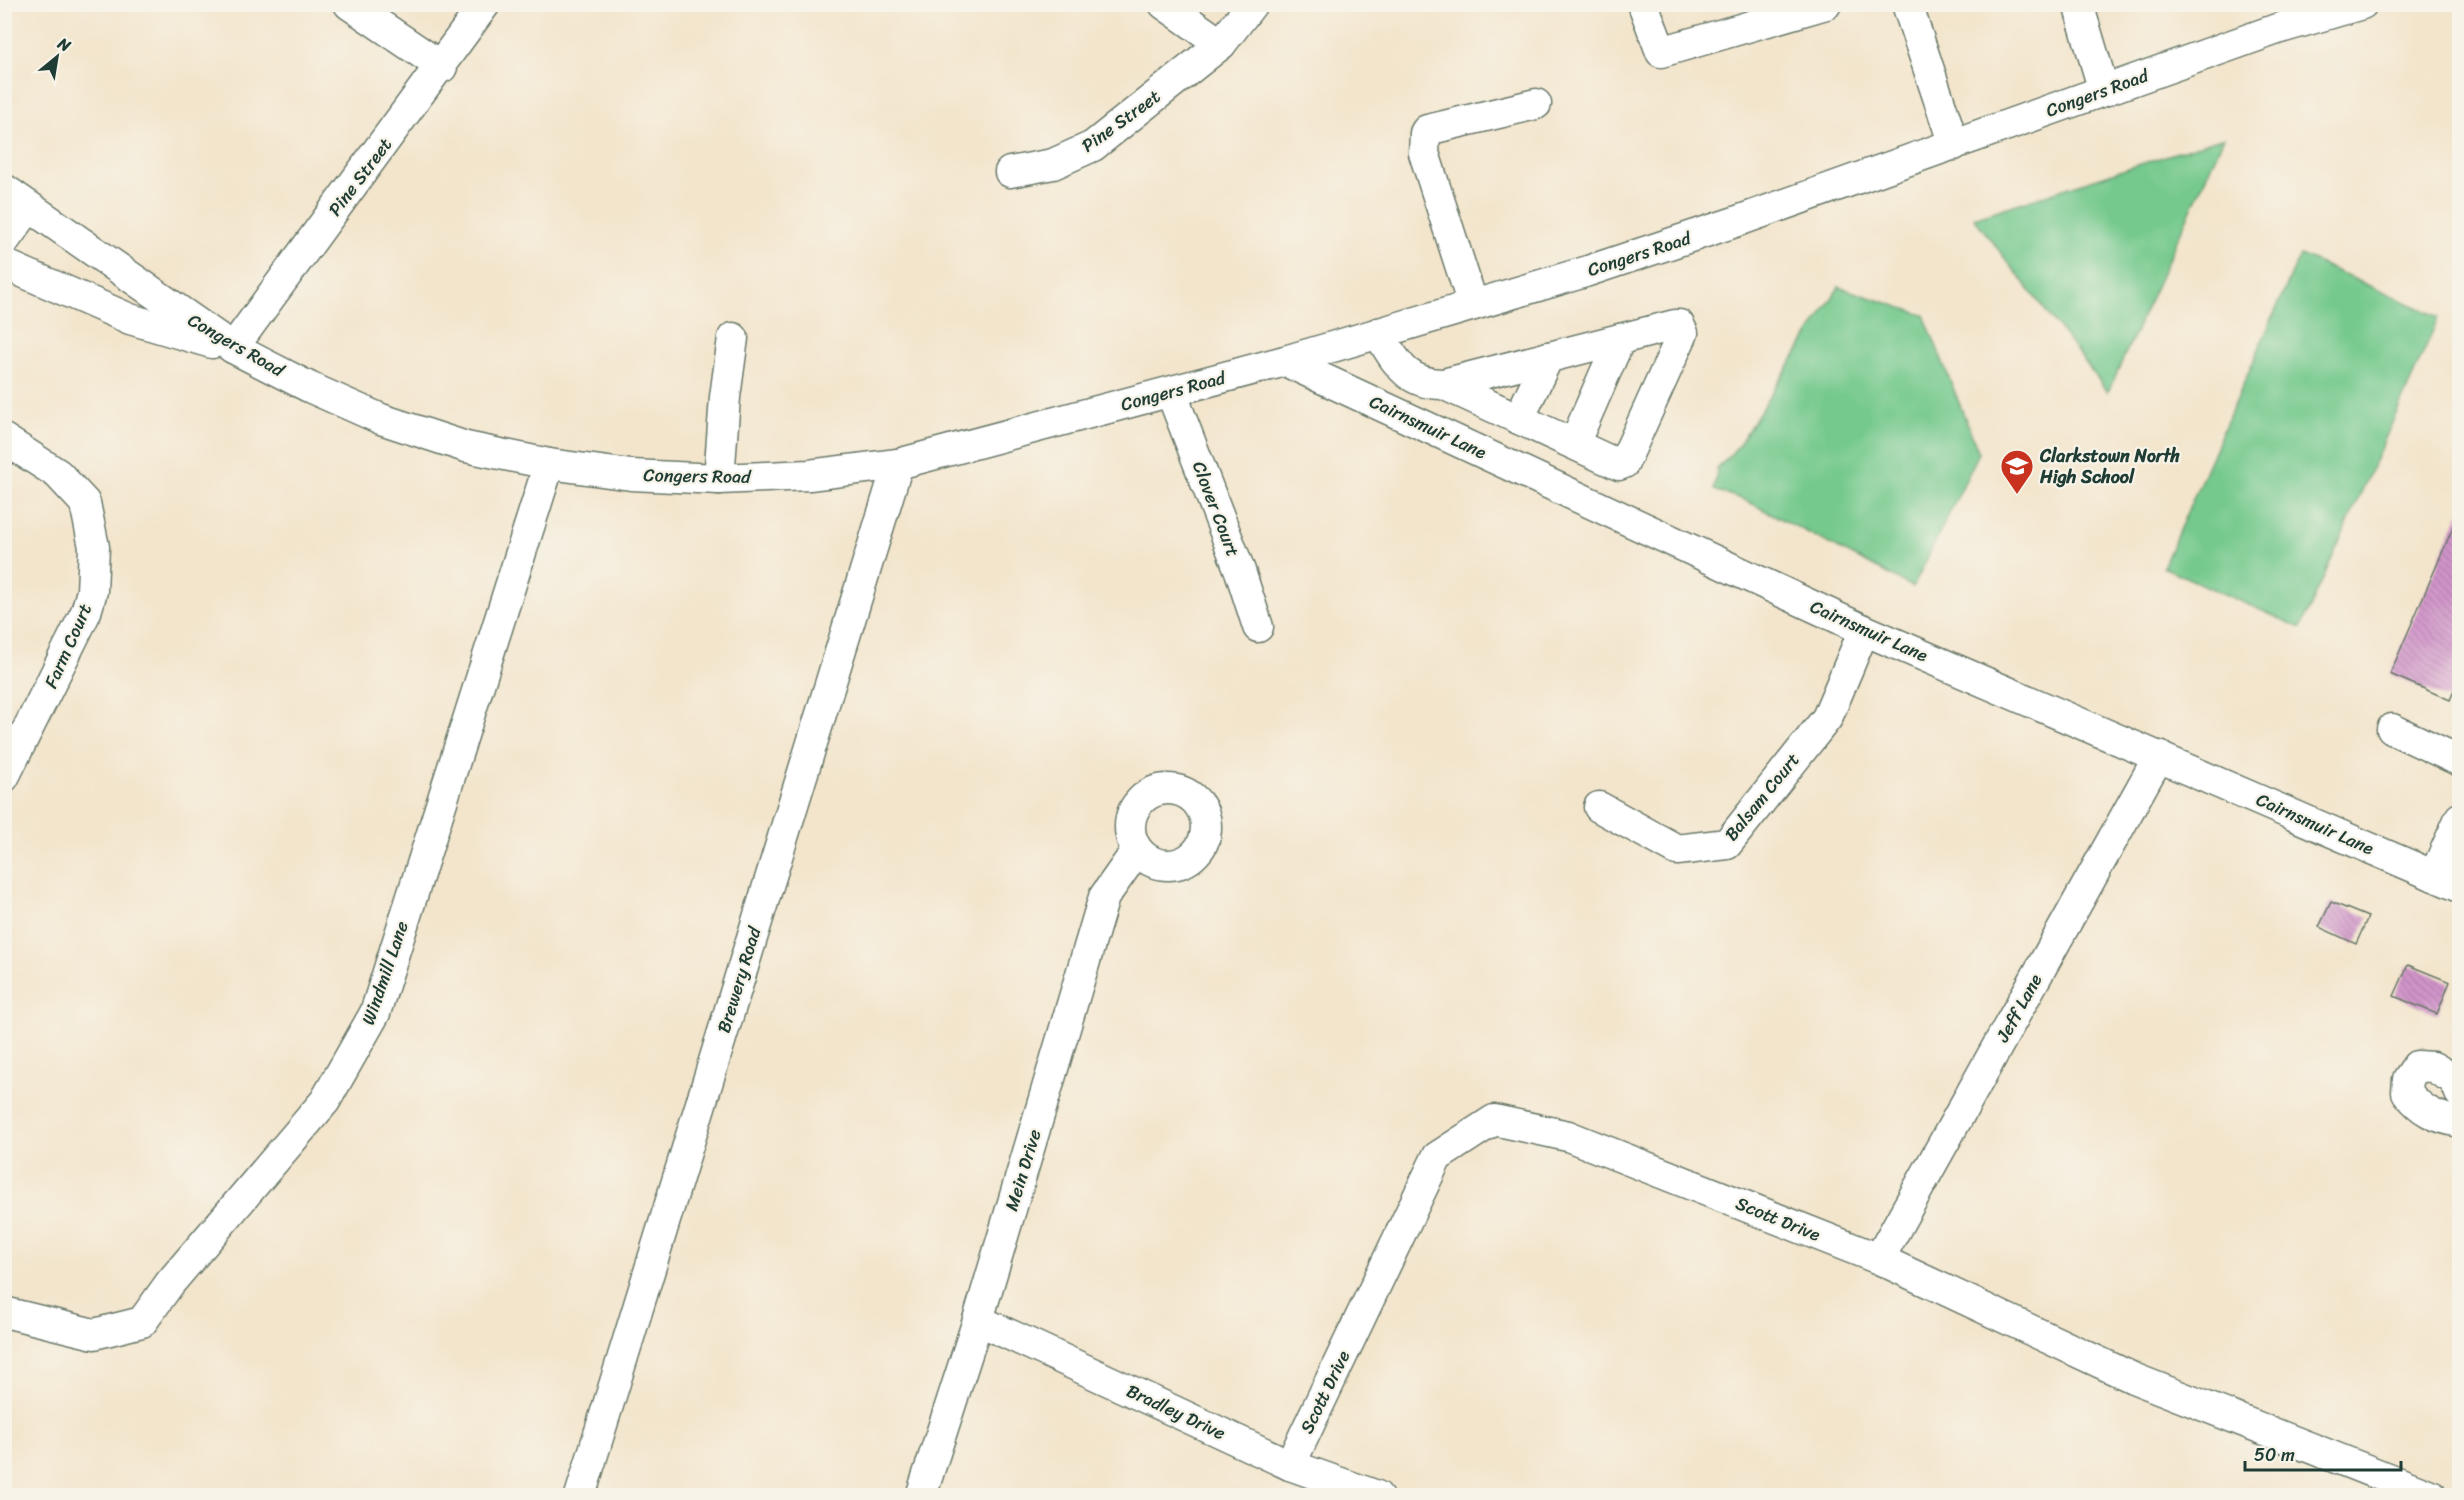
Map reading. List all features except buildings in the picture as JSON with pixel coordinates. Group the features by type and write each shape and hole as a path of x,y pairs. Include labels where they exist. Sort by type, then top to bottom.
{"street":[{"path":"349,4 442,67"},
{"name":"Pine Street","path":"233,348 442,67 485,4"},
{"path":"1164,4 1221,44"},
{"name":"Pine Street","path":"1010,172 1053,164 1092,146 1221,44 1252,4"},
{"path":"1643,4 1661,52 1786,10 1826,4"},
{"path":"1907,4 1954,145"},
{"path":"2078,4 2104,91"},
{"name":"Congers Road","path":"4,189 233,348 309,387 381,418 466,447 549,464 631,475 719,479 809,475 898,464 1285,361 1473,305 1660,247 2277,29 2362,4"},
{"path":"1473,305 1424,153 1425,133 1427,130 1536,104"},
{"path":"4,241 29,207"},
{"path":"4,264 130,319 182,337 233,348"},
{"path":"1378,333 1403,372 1427,384 1443,384 1675,325 1679,325 1683,333 1624,464 1618,465 1443,384"},
{"path":"719,479 724,397 733,338"},
{"path":"1574,444 1620,339"},
{"path":"1519,419 1548,357"},
{"name":"Cairnsmuir Lane","path":"1285,361 1864,630 2447,881"},
{"name":"Clover Court","path":"1171,392 1240,571 1258,627"},
{"name":"Farm Court","path":"4,439 58,474 85,503 94,547 92,591 86,612 4,777"},
{"name":"Windmill Lane","path":"4,1312 94,1334 142,1322 170,1282 326,1101 375,1013 549,464"},
{"name":"Brewery Road","path":"580,1496 898,464"},
{"name":"Balsam Court","path":"1599,807 1677,850 1727,844 1827,718 1864,630"},
{"path":"2391,729 2460,761"},
{"name":"Jeff Lane","path":"1879,1259 2159,756"},
{"path":"2447,881 2460,818"},
{"name":"Mein Drive","path":"921,1496 978,1320 1104,897 1137,850"},
{"path":"2460,1093 2455,1080 2433,1067 2417,1066 2408,1079 2407,1092 2417,1106 2439,1118 2460,1122"},
{"name":"Scott Drive","path":"1290,1464 1437,1157 1494,1120 1568,1136 1879,1259 2133,1378 2433,1496"},
{"name":"Bradley Drive","path":"978,1320 1290,1464 1377,1496"}],"green space":[{"path":"2224,137 2108,392 1974,218"},
{"path":"2300,255 2439,317 2301,628 2163,567"},
{"path":"1839,287 1924,315 1979,453 1913,587 1745,500 1714,490 1717,469 1738,446"}],"place":[{"name":"Clarkstown North High School","path":"2017,495"}]}
